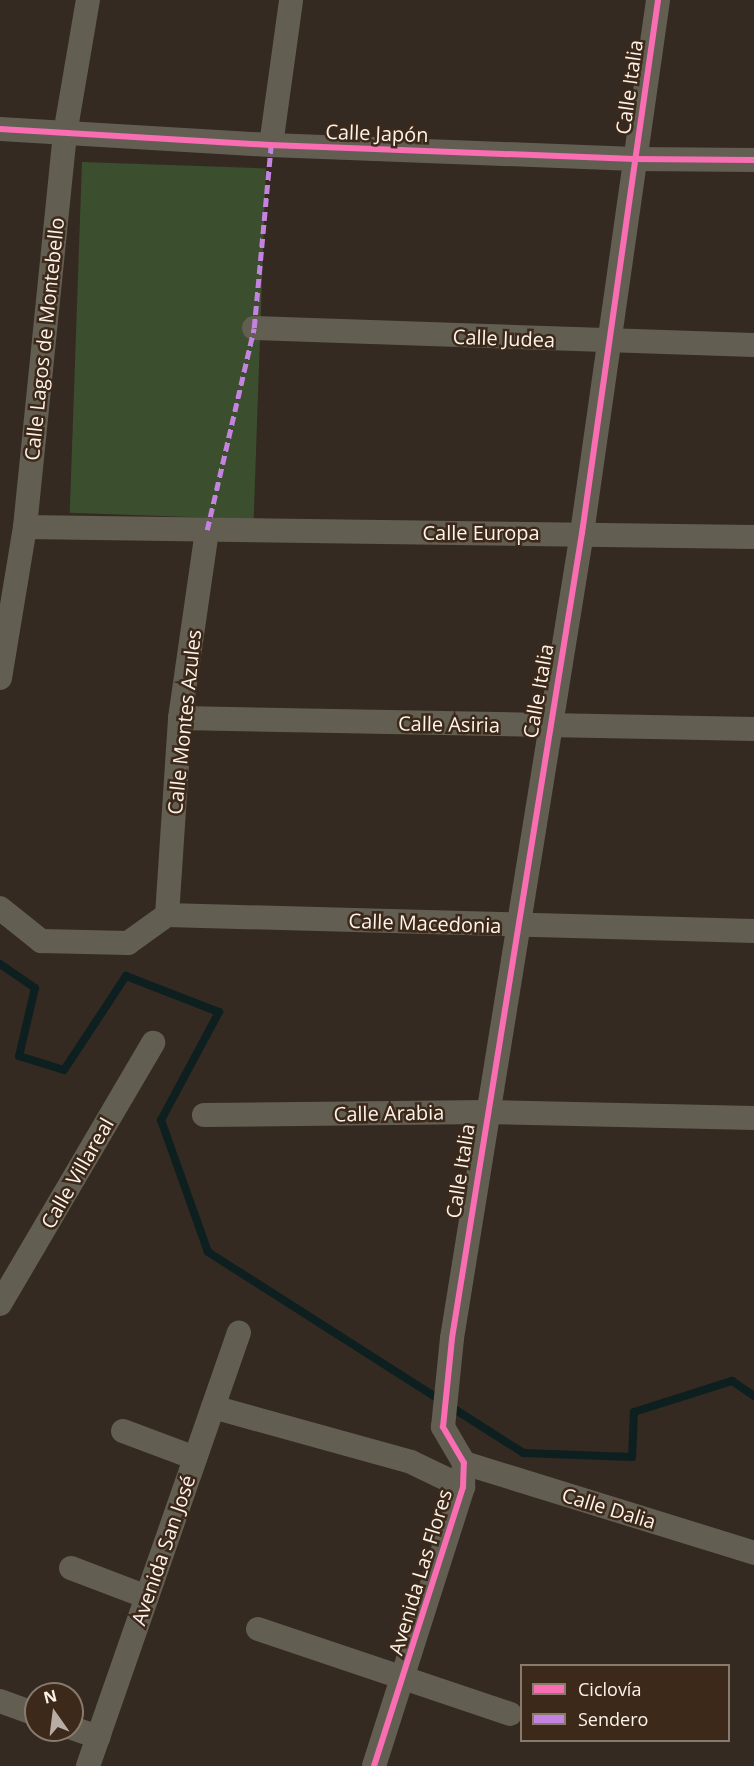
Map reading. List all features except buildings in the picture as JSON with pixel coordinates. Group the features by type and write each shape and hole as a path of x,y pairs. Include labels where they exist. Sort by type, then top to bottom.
{"street":[{"name":"Calle Lagos de Montebello","path":"0,678 25,527 65,134 88,0"},
{"path":"271,145 291,0"},
{"name":"Calle Italia","path":"464,1462 443,1426 447,1387 486,1112 518,926 548,726 582,533 658,0"},
{"name":"Calle Japón","path":"0,129 271,145 635,159 754,160"},
{"name":"Calle Judea","path":"254,328 609,343 754,345"},
{"name":"Calle Europa","path":"25,527 754,537"},
{"name":"Calle Montes Azules","path":"167,915 180,718 207,530"},
{"name":"Calle Asiria","path":"180,718 754,729"},
{"path":"0,908 41,941 128,943 167,915"},
{"name":"Calle Macedonia","path":"167,915 754,931"},
{"name":"Calle Villareal","path":"0,1304 153,1042"},
{"name":"Calle Arabia","path":"204,1115 486,1112 754,1118"},
{"name":"Avenida San José","path":"88,1766 239,1333"},
{"path":"213,1407 411,1462 463,1487"},
{"path":"123,1431 195,1458"},
{"name":"Avenida Las Flores","path":"374,1766 404,1679 463,1487 464,1462"},
{"name":"Calle Dalia","path":"464,1462 754,1552"},
{"path":"70,1568 147,1597"},
{"path":"258,1629 510,1714"},
{"path":"0,1701 24,1710"},
{"path":"84,1732 98,1737"}],"green space":[{"path":"82,162 266,168 254,519 70,513"}],"waterway":[{"path":"0,964 35,988 19,1056 64,1070 126,976 219,1012 161,1120 208,1252 523,1453 632,1457 634,1412 732,1381 754,1396"}],"marked path":[{"path":"207,530 254,328 271,145"}],"cycle path":[{"path":"374,1766 463,1487 464,1463 443,1427 452,1338 582,533 658,0"},
{"path":"0,129 271,145 635,159 754,160"}]}
